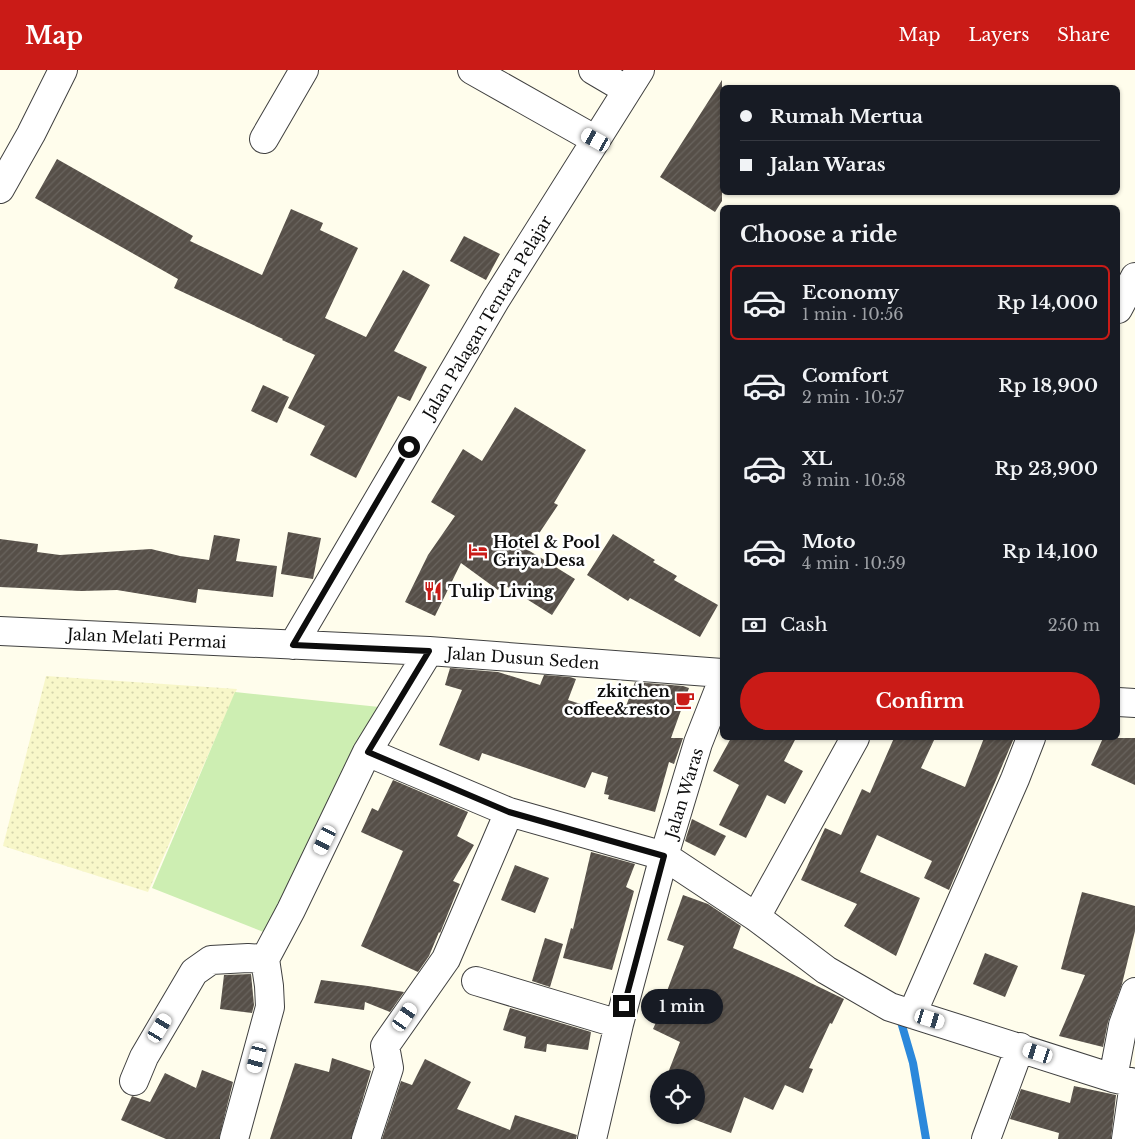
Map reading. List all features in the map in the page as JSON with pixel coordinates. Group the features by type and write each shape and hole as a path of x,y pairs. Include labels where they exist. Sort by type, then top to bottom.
{"street":[{"path":"0,189 31,134 62,70"},
{"path":"264,139 304,70"},
{"path":"472,70 596,140"},
{"path":"593,70 633,80"},
{"name":"Jalan Palagan Tentara Pelajar","path":"293,645 496,299 633,80"},
{"path":"1120,305 1134,280"},
{"name":"Jalan Melati Permai","path":"0,631 293,645"},
{"name":"Jalan Dusun Seden","path":"293,645 429,651 720,673"},
{"path":"234,1139 270,1007 270,986 265,959 292,910 368,752 429,651"},
{"name":"Jalan Waras","path":"592,1139 619,1024 664,856 698,743 720,687"},
{"path":"1120,702 1135,703"},
{"path":"756,917 854,740"},
{"path":"903,1011 1030,740"},
{"path":"368,752 509,812 664,856 756,917 826,970 903,1011 1127,1081"},
{"path":"366,1139 389,1068 385,1046 446,959 509,812"},
{"path":"134,1081 144,1057 194,972 211,960 265,959"},
{"path":"476,981 619,1024"},
{"path":"1126,1139 1127,1081 1123,1025 1135,992"},
{"path":"986,1139 1020,1047"}],"green space":[{"path":"46,676 237,689 148,892 3,846"},
{"path":"235,692 389,708 271,935 152,888"}],"building":[{"path":"722,80 722,85 720,85 720,195 722,195 722,201 715,212 660,177"},
{"path":"57,159 193,236 190,241 262,275 291,209 323,223 320,230 358,248 325,318 366,337 403,270 430,285 394,351 427,367 410,401 398,396 356,478 310,455 325,426 288,408 315,355 174,288 178,279 35,198"},
{"path":"464,236 500,254 486,280 450,261"},
{"path":"263,385 289,397 277,423 251,411"},
{"path":"515,407 586,450 554,503 558,505 528,550 575,579 552,615 503,584 498,590 461,563 435,616 405,602 428,555 455,516 431,502 463,449 482,461"},
{"path":"288,532 321,538 313,579 281,574"},
{"path":"613,534 677,576 674,580 718,605 700,637 630,598 628,601 587,575"},
{"path":"214,535 240,539 236,561 277,566 273,597 198,589 196,603 117,590 81,591 0,587 0,539 38,544 37,552 60,555 151,549 209,560"},
{"path":"450,668 498,672 540,685 544,675 570,677 576,679 568,700 622,717 635,682 689,688 671,738 683,738 674,764 669,762 655,812 608,799 609,795 604,794 608,777 592,772 585,788 482,753 479,761 439,745 462,690 445,685"},
{"path":"1135,738 1135,785 1091,765 1102,740"},
{"path":"730,740 795,740 784,761 803,771 785,804 767,795 746,838 719,825 739,785 713,771"},
{"path":"893,740 934,740 921,768 965,787 983,740 1013,740 949,890 924,878 932,861 877,835 860,872 920,898 896,956 844,926 857,904 801,880 825,828 841,835 862,789 870,793"},
{"path":"393,780 468,812 457,836 474,845 453,881 460,884 440,933 429,956 418,972 361,946 403,851 361,832 372,808 378,811"},
{"path":"692,819 726,836 715,856 685,841"},
{"path":"591,852 635,864 626,887 634,891 612,970 563,958 571,928 573,929"},
{"path":"515,865 549,878 535,913 501,900"},
{"path":"1082,892 1135,906 1135,931 1122,984 1108,1022 1103,1047 1059,1036 1085,975 1061,969"},
{"path":"683,895 708,904 741,926 733,948 844,999 832,1024 830,1023 809,1068 813,1069 803,1093 785,1085 773,1110 744,1097 731,1133 705,1123 705,1069 670,1069 680,1042 653,1029 670,992 667,991 684,946 667,940"},
{"path":"545,938 563,944 550,987 532,981"},
{"path":"985,953 1018,966 1005,997 973,984"},
{"path":"251,974 254,1005 252,1013 220,1009 224,975"},
{"path":"321,980 404,992 390,1012 365,1002 364,1010 314,1003"},
{"path":"510,1008 591,1032 588,1050 547,1044 546,1052 524,1048 526,1037 503,1030"},
{"path":"332,1058 371,1071 351,1139 270,1139 295,1063 329,1072"},
{"path":"425,1059 471,1082 457,1109 510,1130 515,1115 577,1135 576,1139 382,1139 401,1081 412,1085"},
{"path":"202,1070 233,1082 219,1139 166,1139 121,1120 132,1096 150,1102 165,1073 196,1088"},
{"path":"1074,1086 1116,1095 1111,1139 1058,1139 1059,1133 1010,1119 1021,1089 1070,1103"}],"waterway":[{"path":"903,1016 901,1022 913,1063 926,1139"}],"place":[{"name":"Hotel & Pool Griya Desa","path":"478,551"},
{"name":"Tulip Living","path":"433,591"},
{"name":"zkitchen coffee&resto","path":"685,700"}],"route":[{"path":"409,447 293,645 429,651 368,752 509,812 664,856 624,1006"}]}
